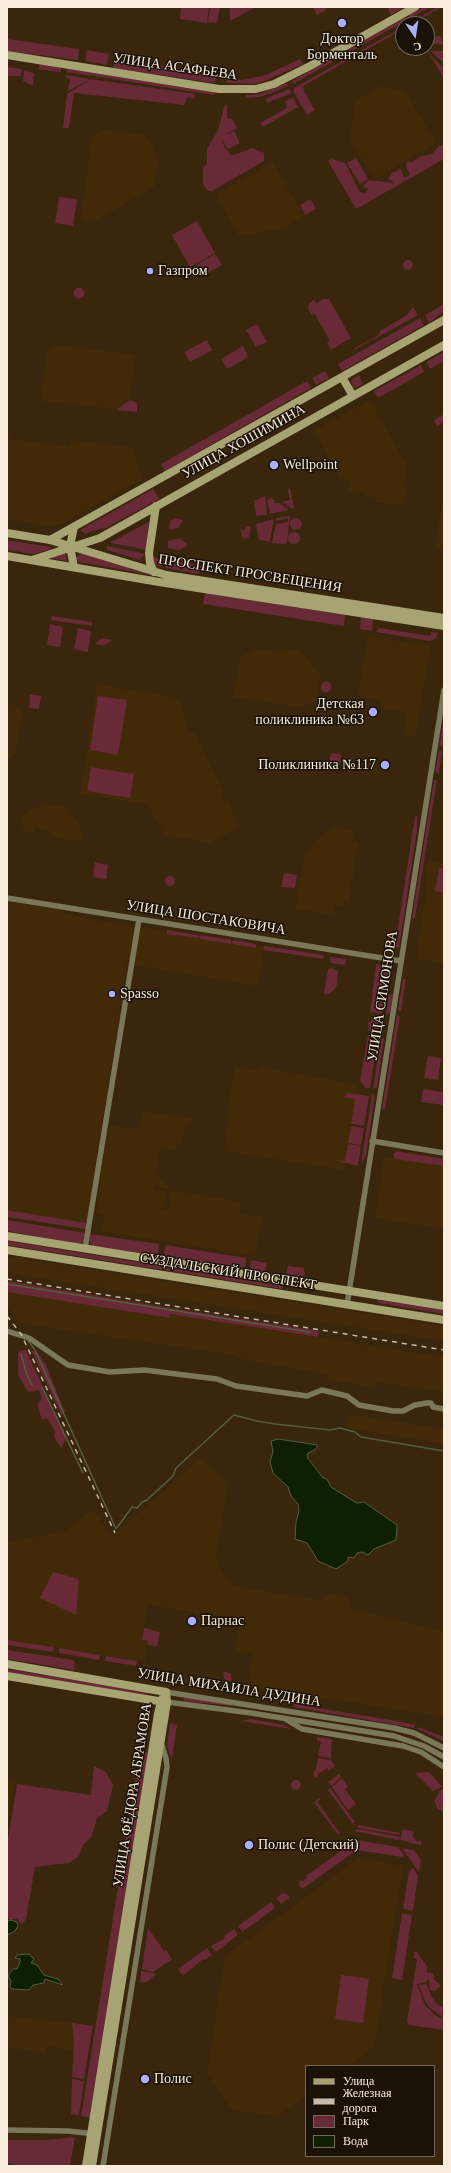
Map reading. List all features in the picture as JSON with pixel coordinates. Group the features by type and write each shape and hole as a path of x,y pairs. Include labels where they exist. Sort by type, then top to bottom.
{"street":[{"name":"УЛИЦА АСАФЬЕВА","path":"7,55 219,89 256,89 274,84 310,66 415,7"},
{"name":"УЛИЦА ХОШИМИНА","path":"50,540 444,320"},
{"name":"УЛИЦА ХОШИМИНА","path":"32,560 70,546 100,538 444,345"},
{"path":"342,377 353,396"},
{"path":"154,572 150,563 149,553 156,506"},
{"path":"74,527 70,546 74,567"},
{"name":"ПРОСПЕКТ ПРОСВЕЩЕНИЯ","path":"7,533 50,540 103,555 154,572 444,618"},
{"path":"100,538 98,548 103,555"},
{"path":"50,540 54,549 53,552"},
{"name":"ПРОСПЕКТ ПРОСВЕЩЕНИЯ","path":"7,556 444,626"},
{"name":"УЛИЦА СИМОНОВА","path":"347,1305 444,690"},
{"name":"УЛИЦА ШОСТАКОВИЧА","path":"7,898 401,961"},
{"path":"85,1249 139,919"},
{"path":"372,1142 444,1153"},
{"name":"СУЗДАЛЬСКИЙ ПРОСПЕКТ","path":"7,1236 444,1306"},
{"name":"СУЗДАЛЬСКИЙ ПРОСПЕКТ","path":"7,1250 444,1320"},
{"path":"7,1331 30,1338 68,1365 110,1372 144,1370 217,1379 236,1386 307,1396 322,1390 347,1396 359,1405 393,1411 403,1411 415,1404 427,1403 431,1403 433,1407 444,1409"},
{"name":"УЛИЦА МИХАИЛА ДУДИНА","path":"7,1664 166,1692 336,1718 409,1731 444,1748"},
{"name":"УЛИЦА МИХАИЛА ДУДИНА","path":"7,1676 410,1740 444,1757"},
{"name":"УЛИЦА ФЁДОРА АБРАМОВА","path":"92,2166 94,2134 166,1692"},
{"name":"УЛИЦА ФЁДОРА АБРАМОВА","path":"86,2166 94,2134 160,1742 164,1702"},
{"path":"334,1727 336,1718"},
{"path":"285,1719 302,1729 403,1746 421,1752 444,1767"},
{"path":"103,2166 167,1767 166,1758 160,1742"},
{"path":"7,2130 68,2131 94,2134"}],"shaded area":[{"path":"381,86 406,92 436,143 375,179 350,141 355,100"},
{"path":"104,130 143,135 150,141 158,159 154,187 95,221 81,219 92,135"},
{"path":"273,162 304,216 284,228 239,236 217,198 219,192"},
{"path":"55,345 134,354 136,358 130,397 114,409 41,401 47,349"},
{"path":"367,402 375,403 376,411 408,467 403,488 406,489 403,506 376,502 377,498 365,496 366,493 348,491 349,480 339,478 314,431"},
{"path":"7,434 9,434 9,439 71,446 71,440 134,448 139,470 143,479 62,524 47,526 7,519"},
{"path":"444,499 444,552 435,547"},
{"path":"368,636 431,646 416,737 403,735 406,713 380,708 381,700 358,696"},
{"path":"284,648 301,651 321,676 316,701 298,707 233,697 240,657 255,649 277,652"},
{"path":"97,684 179,698 187,725 187,732 195,733 223,791 222,800 228,801 239,827 210,843 164,835 147,804 81,794"},
{"path":"7,700 22,711 16,754 7,758"},
{"path":"43,804 69,807 84,834 82,842 50,837 51,832 49,830 35,828 34,835 23,831 24,827 21,827 23,814"},
{"path":"333,827 354,830 353,841 359,842 353,865 355,866 353,878 351,878 350,882 352,883 350,886 349,902 344,901 343,906 335,905 333,915 296,909 305,853 311,849 312,843"},
{"path":"428,861 444,864 444,963 416,959 426,892 424,887"},
{"path":"7,901 63,910 64,913 89,919 264,946 258,986 127,964 98,1150 94,1149 98,1154 87,1223 7,1210"},
{"path":"235,1067 260,1071 262,1067 358,1085 344,1170 224,1151 229,1111 227,1111"},
{"path":"142,1111 190,1118 191,1121 189,1125 185,1125 182,1144 176,1143 175,1151 160,1148 156,1173 170,1190 154,1186 155,1190 167,1192 162,1209 168,1210 172,1190 241,1202 240,1214 262,1217 255,1256 101,1231 104,1216 96,1214 97,1200 101,1199 102,1195 100,1191 100,1179 109,1126 139,1129"},
{"path":"384,1157 444,1166 444,1229 375,1218"},
{"path":"7,1256 444,1326 444,1341 7,1273"},
{"path":"7,1292 169,1318 170,1314 444,1357 444,1392 377,1382 376,1388 326,1379 327,1374 245,1360 233,1355 17,1323 17,1319 7,1307"},
{"path":"349,1414 444,1429 444,1444 347,1428"},
{"path":"201,1458 228,1484 216,1555 222,1572 234,1586 320,1600 329,1594 346,1596 350,1604 350,1610 385,1616 444,1632 444,1717 248,1686 253,1654 235,1652 239,1619 148,1605 142,1640 148,1641 145,1662 7,1640 7,1542 65,1531 93,1509 112,1536"},
{"path":"7,1780 15,1781 7,1828"},
{"path":"359,1858 403,1866 374,2047 349,2065 305,2065 305,2097 278,2116 232,2110 207,2073 225,1956"},
{"path":"7,2016 72,2023 74,2048 69,2050 47,2046 45,2053 7,2047"}],"green space":[{"path":"181,7 209,7 207,23 180,19"},
{"path":"210,7 220,7 217,23 208,22"},
{"path":"230,7 256,7 230,21"},
{"path":"313,7 325,7 326,10 317,15"},
{"path":"387,7 404,7 391,15"},
{"path":"424,7 431,7 414,16 409,15"},
{"path":"438,7 442,7 426,16 422,16"},
{"path":"395,23 395,27 293,84 292,81"},
{"path":"395,31 395,34 303,86 304,91 315,110 307,115 294,93 294,88"},
{"path":"440,35 444,45 435,44 435,37"},
{"path":"7,39 79,49 78,60 7,51"},
{"path":"87,50 109,54 107,65 85,61"},
{"path":"435,51 444,51 444,62 435,55"},
{"path":"430,56 442,66 444,80"},
{"path":"114,59 217,74 215,83 113,68"},
{"path":"300,59 303,64 255,84 226,83 227,77 231,77 232,80 243,80 266,75"},
{"path":"40,64 61,67 61,72 38,69"},
{"path":"7,67 22,69 21,76 8,76 7,78"},
{"path":"67,69 215,92 214,95 67,72"},
{"path":"24,71 34,73 33,86 23,81"},
{"path":"66,75 89,80 68,91 70,78 66,78"},
{"path":"91,79 195,94 194,99 187,97 184,105 74,93 69,128 63,128 67,94"},
{"path":"287,83 289,85 274,92 259,97 246,98 246,95 259,94"},
{"path":"290,89 292,93 267,103 266,98"},
{"path":"293,98 298,107 263,127 260,123 287,108 285,101"},
{"path":"225,104 227,106 227,118 232,119 237,128 222,137 234,131 240,143 228,149 222,139 225,148 231,155 252,148 264,153 264,161 212,191 208,191 203,184 203,168 207,164 207,149 218,130"},
{"path":"439,146 444,146 444,159 356,209 328,161 332,159 345,163 360,192 365,193 369,189 362,187 369,180 395,183 388,179 392,173 401,169 404,178 410,175 406,166 407,162 412,162 421,156 432,154"},
{"path":"356,158 368,179 360,184 347,163"},
{"path":"59,197 77,199 73,226 55,223"},
{"path":"311,199 316,209 305,215 300,205"},
{"path":"197,221 215,253 190,267 172,235"},
{"path":"215,254 222,265 202,276 196,265"},
{"path":"406,260 410,260 412,261 412,269 406,270 403,267 403,263"},
{"path":"79,287 83,289 85,293 83,297 79,299 75,297 73,293 75,289"},
{"path":"324,299 329,299 351,338 331,350 327,343 330,341 315,314 312,315 308,309 309,303 314,300 316,303"},
{"path":"444,304 444,311 429,323 425,315"},
{"path":"413,307 418,315 354,350 355,348 379,335 380,331 407,315"},
{"path":"420,318 424,325 342,371 338,364"},
{"path":"257,324 267,342 256,347 246,330"},
{"path":"207,340 212,350 190,362 184,352"},
{"path":"243,346 248,357 227,369 221,359"},
{"path":"444,352 444,361 430,369 426,362"},
{"path":"421,365 424,372 378,398 374,391"},
{"path":"325,371 329,378 316,385 312,378"},
{"path":"359,375 363,384 356,388 353,387 351,380"},
{"path":"307,381 311,388 165,471 161,464"},
{"path":"130,400 137,403 137,412 115,410"},
{"path":"444,414 444,422 437,426 434,420"},
{"path":"290,488 293,509 282,502 290,500 288,490"},
{"path":"153,489 159,499 104,529 102,528 85,534 80,530"},
{"path":"265,496 267,515 256,516 254,501"},
{"path":"271,498 274,499 274,503 280,503 288,510 270,514 267,500"},
{"path":"290,516 287,542 285,544 272,543 276,524 288,522 288,518 276,521 276,518"},
{"path":"175,518 183,520 178,528 169,530 170,521"},
{"path":"298,518 301,519 301,529 294,530 291,529 290,522 291,519"},
{"path":"274,519 270,540 271,542 259,540 256,524"},
{"path":"149,522 147,550 111,543 111,542"},
{"path":"247,526 251,526 249,537 245,539 243,538 240,529 244,531"},
{"path":"296,532 299,533 299,543 292,544 289,543 288,536 289,533"},
{"path":"180,538 188,545 179,550 168,548 168,541"},
{"path":"7,540 50,547 51,549 34,554 7,550"},
{"path":"107,546 145,554 140,560 107,550"},
{"path":"65,551 67,561 48,558"},
{"path":"80,554 156,576 79,562 76,558"},
{"path":"153,557 162,559 161,568 154,564"},
{"path":"167,560 204,566 198,574 165,568"},
{"path":"205,593 345,615 344,626 203,604"},
{"path":"52,616 92,622 92,626 51,620"},
{"path":"361,617 373,619 372,631 360,629"},
{"path":"50,624 63,627 60,647 47,645"},
{"path":"78,628 91,631 88,652 74,649"},
{"path":"379,628 430,636 431,632 438,633 436,638 430,641 376,632"},
{"path":"102,638 113,640 104,645 95,644"},
{"path":"324,682 328,682 330,683 330,691 324,692 321,689 321,685"},
{"path":"30,694 41,696 39,709 29,708"},
{"path":"98,696 127,700 118,755 90,750"},
{"path":"444,718 443,746 439,746"},
{"path":"439,750 442,751 439,774 435,771"},
{"path":"331,753 341,754 340,765 329,763"},
{"path":"91,767 134,774 130,798 87,791"},
{"path":"434,780 437,780 415,918 412,918"},
{"path":"415,816 417,816 417,830 399,948 395,947"},
{"path":"95,862 108,865 106,879 93,877"},
{"path":"439,868 444,869 444,893 435,891"},
{"path":"284,873 297,875 295,888 281,887"},
{"path":"170,876 175,881 170,886 165,881"},
{"path":"167,930 199,935 199,938 167,934"},
{"path":"200,935 231,940 231,944 200,939"},
{"path":"233,940 256,944 256,947 253,949 253,947 232,944"},
{"path":"264,946 324,955 323,959 263,950"},
{"path":"330,957 346,959 345,965 331,963"},
{"path":"376,964 385,965 385,968 389,969 382,1014 370,1012"},
{"path":"331,968 338,971 337,985 334,990 326,995 324,993 328,970"},
{"path":"403,979 406,979 401,1011 398,1010"},
{"path":"389,994 393,994 390,1013 386,1015"},
{"path":"397,1015 400,1016 385,1109 382,1109"},
{"path":"372,1017 381,1019 378,1033 369,1031 368,1022 371,1022"},
{"path":"368,1035 378,1037 370,1088 365,1088 360,1081"},
{"path":"381,1037 384,1039 377,1087 373,1089"},
{"path":"428,1056 441,1058 438,1080 424,1078"},
{"path":"423,1089 444,1092 444,1105 421,1102"},
{"path":"347,1093 369,1096 364,1126 351,1124 355,1099 344,1097"},
{"path":"372,1094 375,1097 366,1154 361,1164"},
{"path":"351,1126 364,1128 361,1145 348,1143"},
{"path":"348,1144 361,1146 358,1166 333,1160 335,1156 334,1160 345,1161"},
{"path":"396,1151 444,1159 444,1166 395,1159 393,1155"},
{"path":"7,1210 87,1223 86,1229 7,1217"},
{"path":"7,1220 86,1233 83,1243 79,1244 7,1231"},
{"path":"90,1234 159,1244 158,1256 92,1246 90,1242"},
{"path":"7,1241 283,1286 282,1289 7,1245"},
{"path":"165,1245 246,1258 245,1267 241,1269 164,1257"},
{"path":"251,1260 267,1263 264,1274 252,1271 250,1269"},
{"path":"288,1266 304,1268 305,1276 287,1277 270,1275 286,1276"},
{"path":"7,1281 319,1331 318,1337 170,1314 170,1318 7,1292"},
{"path":"378,1300 444,1310 444,1314 378,1303"},
{"path":"26,1350 66,1438 61,1448 54,1437 55,1431 47,1418 42,1420 37,1404 42,1399 39,1390 28,1392 18,1375 18,1352"},
{"path":"31,1350 38,1353 46,1365 65,1412 62,1416"},
{"path":"53,1572 79,1579 76,1615 40,1598"},
{"path":"144,1628 160,1632 157,1646 148,1645 148,1641 142,1640"},
{"path":"7,1640 54,1647 53,1652 7,1645"},
{"path":"59,1648 100,1655 99,1660 59,1653"},
{"path":"7,1650 73,1660 75,1662 74,1670 7,1659"},
{"path":"106,1656 137,1661 136,1666 105,1661"},
{"path":"7,1669 149,1692 148,1695 7,1673"},
{"path":"223,1671 231,1674 232,1682 224,1679"},
{"path":"184,1697 231,1705 231,1706 184,1701"},
{"path":"294,1704 415,1725 414,1728 293,1707"},
{"path":"251,1719 284,1725 291,1729 240,1721"},
{"path":"170,1723 177,1725 172,1759 167,1747"},
{"path":"418,1727 441,1736 444,1738 444,1741 417,1729"},
{"path":"317,1737 332,1739 331,1758 318,1756 321,1742 317,1741"},
{"path":"140,1751 147,1752 148,1763 91,2118 81,2116"},
{"path":"318,1758 331,1760 335,1766 329,1771 327,1768 318,1774 318,1778 314,1777 313,1772 316,1769"},
{"path":"94,1766 106,1772 113,1785 107,1811 97,1818 92,1836 83,1845 79,1856 69,1863 35,1867 26,1919 22,1925 17,1919 7,1919 7,1845 17,1784 91,1795"},
{"path":"429,1772 442,1787 433,1791 415,1773"},
{"path":"339,1774 341,1777 331,1786 328,1782"},
{"path":"342,1778 348,1787 345,1789 356,1804 348,1810 332,1787"},
{"path":"294,1780 298,1780 301,1785 298,1790 294,1790 291,1787 291,1783"},
{"path":"330,1788 355,1822 353,1824 328,1790"},
{"path":"444,1788 444,1812 438,1809 434,1801 440,1790"},
{"path":"319,1798 320,1799 317,1802 340,1833 338,1835 314,1802"},
{"path":"358,1825 400,1833 400,1835 358,1828"},
{"path":"358,1829 400,1837 399,1840 354,1831"},
{"path":"403,1829 415,1832 412,1835 417,1842 420,1840 422,1843 420,1845 400,1840"},
{"path":"356,1840 398,1847 404,1855 402,1857 357,1850 302,1889 299,1885 300,1880 303,1881 307,1878 306,1876"},
{"path":"402,1848 414,1850 421,1860 419,1872"},
{"path":"413,1868 418,1875 413,1911 403,1909 409,1871"},
{"path":"282,1893 287,1894 290,1898 281,1904 276,1898"},
{"path":"271,1902 275,1908 242,1932 238,1926"},
{"path":"402,1913 412,1915 402,1980 392,1978"},
{"path":"148,1928 164,1951 166,1950 172,1959 153,1972 142,1969"},
{"path":"234,1929 238,1935 216,1952 211,1946 225,1938 224,1936"},
{"path":"207,1948 212,1955 204,1960 203,1959 183,1976 178,1969"},
{"path":"414,1952 417,1952 427,1966 427,1972 432,1973 435,1977 433,1978 441,1986 435,1991 430,1990 429,1980 417,1984 425,2005 435,2015 443,2019 444,2017 444,2030 409,2025 407,2022 417,1959 414,1958"},
{"path":"141,1971 154,1973 155,1975 147,1982 140,1982"},
{"path":"341,1975 369,1979 363,2023 335,2019"},
{"path":"427,1984 431,1996 437,2004 444,2008 442,2017 429,2007 424,1999 419,1985"},
{"path":"72,2023 93,2026 84,2079 72,2077 74,2042"},
{"path":"72,2079 84,2081 79,2115 71,2114"},
{"path":"75,2137 70,2166 18,2166 7,2162 7,2140 48,2140"}],"water":[{"path":"278,1439 318,1445 315,1450 308,1453 307,1457 323,1478 327,1479 331,1487 357,1503 364,1502 397,1525 396,1540 374,1549 368,1555 362,1552 357,1553 354,1558 348,1557 348,1561 336,1569 318,1561 307,1543 295,1539 296,1522 299,1511 298,1504 291,1496 288,1487 273,1473 270,1462 273,1452 271,1441"},
{"path":"11,1920 17,1922 18,1926 15,1931 7,1935 7,1921"},
{"path":"29,1954 34,1959 31,1963 37,1965 44,1975 58,1979 63,1985 45,1979 44,1983 33,1985 29,1990 12,1989 10,1987 11,1981 8,1976 13,1969 17,1969 20,1962 20,1959 15,1958 17,1955"}],"waterway":[{"path":"7,1284 310,1332"},
{"path":"27,1339 35,1350 116,1529 132,1507 137,1508 142,1502 147,1500 173,1476 176,1468 234,1415 275,1424 330,1430 340,1428 355,1432 361,1437 444,1451"},
{"path":"21,1354 27,1375 32,1385"},
{"path":"42,1387 83,1473"}],"railway":[{"path":"7,1279 444,1350"},
{"path":"7,1316 21,1334 115,1533"}],"place":[{"name":"Доктор Борменталь","path":"342,23"},
{"name":"Газпром","path":"150,271"},
{"name":"Wellpoint","path":"274,465"},
{"name":"Детская поликлиника №63","path":"373,712"},
{"name":"Поликлиника №117","path":"385,765"},
{"name":"Spasso","path":"112,994"},
{"name":"Парнас","path":"192,1621"},
{"name":"Полис (Детский)","path":"249,1845"},
{"name":"Полис","path":"145,2079"}]}
